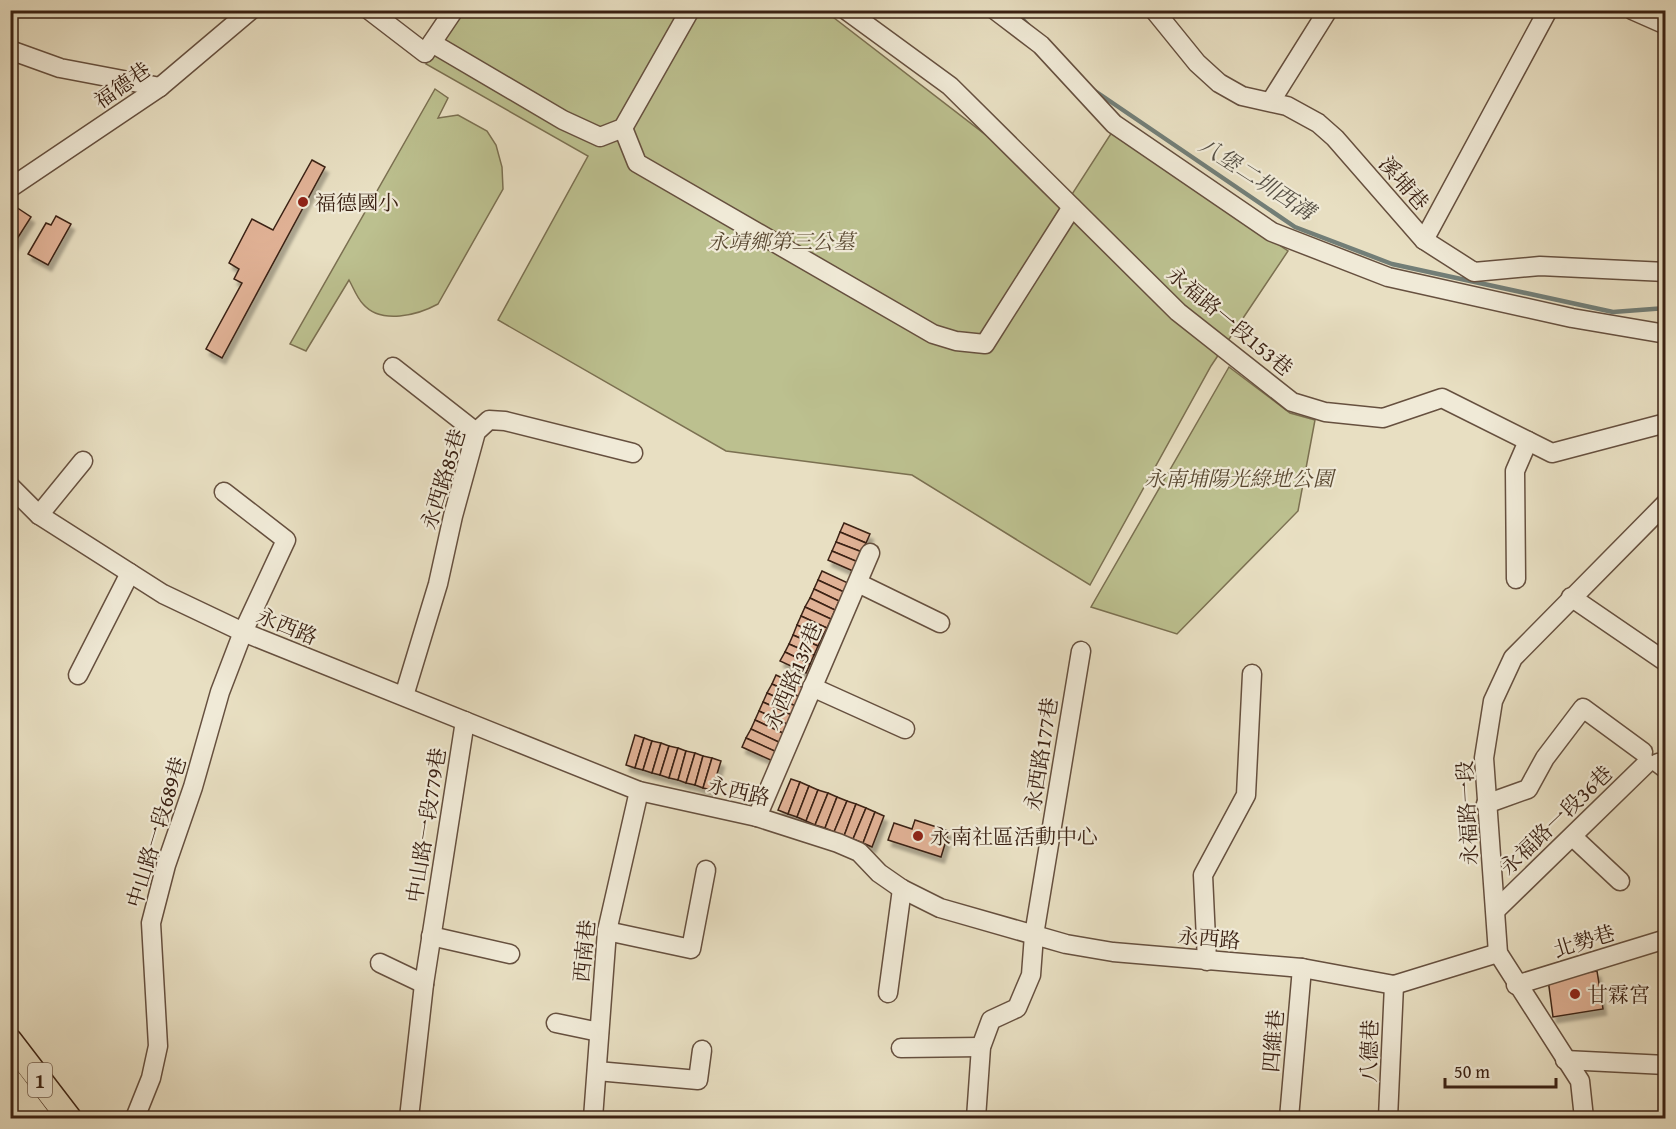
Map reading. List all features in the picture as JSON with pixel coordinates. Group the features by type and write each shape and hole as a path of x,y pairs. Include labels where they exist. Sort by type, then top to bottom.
{"main road":[{"name":"1","path":"10,1041 69,1119"},
{"name":"1","path":"10,1081 38,1119"}],"street":[{"name":"福德巷","path":"10,188 160,87 252,10"},
{"path":"369,10 425,53 454,10"},
{"path":"432,43 563,120 600,137 623,128 690,10"},
{"name":"永福路一段153巷","path":"846,10 950,86 1178,312 1292,402 1325,412 1383,418 1442,398 1552,453 1665,423"},
{"path":"995,10 1041,45 1114,124 1272,232 1388,277 1572,318 1665,334"},
{"name":"溪埔巷","path":"1154,10 1197,63 1219,83 1242,96 1271,101 1318,123 1335,138 1424,240 1474,272 1540,266 1665,272"},
{"path":"1271,101 1328,10"},
{"path":"1424,240 1548,10"},
{"path":"1632,10 1665,25"},
{"path":"10,50 60,68 160,87"},
{"path":"623,128 637,163 933,334 957,341 986,344 1072,207"},
{"path":"393,367 476,432"},
{"name":"永西路85巷","path":"404,696 438,584 453,516 476,432 489,420 505,421 633,453"},
{"path":"1516,579 1515,471 1528,441"},
{"path":"39,515 83,461"},
{"name":"永西路","path":"10,486 39,515 163,594 243,633 639,791 758,817 859,852 879,873 902,889 940,908 1034,935 1113,952 1302,968 1395,985 1498,953"},
{"name":"中山路一段689巷","path":"135,1119 151,1078 158,1046 151,923 166,865 194,787 220,692 243,633 286,540 224,492"},
{"name":"永福路一段","path":"1584,1119 1580,1081 1516,985 1498,953 1484,758 1493,701 1513,658 1665,503"},
{"name":"永西路137巷","path":"758,817 870,553"},
{"path":"78,675 130,573"},
{"path":"858,583 940,623"},
{"path":"1571,597 1665,662"},
{"name":"永西路177巷","path":"976,1119 981,1047 991,1020 1017,1008 1031,975 1034,935 1081,651"},
{"path":"1207,961 1203,875 1246,795 1252,674"},
{"path":"812,687 904,729"},
{"path":"1486,804 1528,789 1545,758 1583,708 1653,762"},
{"name":"中山路一段779巷","path":"409,1119 424,984 465,721"},
{"name":"永福路一段36巷","path":"1496,910 1653,762"},
{"name":"西南巷","path":"593,1119 607,931 639,791"},
{"path":"1573,837 1620,881"},
{"path":"607,931 691,949 706,870"},
{"path":"888,993 902,889"},
{"path":"431,936 510,954"},
{"name":"北勢巷","path":"1516,985 1665,939"},
{"path":"380,963 424,984"},
{"name":"四維巷","path":"1289,1119 1302,968"},
{"name":"八德巷","path":"1388,1119 1395,985"},
{"path":"556,1023 599,1032"},
{"path":"901,1048 981,1047"},
{"path":"597,1071 698,1080 702,1050"},
{"path":"1565,1060 1665,1065"}],"green space":[{"name":"永靖鄉第三公墓","path":"457,11 825,11 1069,199 1112,132 1288,251 1211,366 1090,585 912,475 726,451 498,320 588,156 426,64"},
{"path":"435,89 448,98 438,118 458,115 487,131 496,145 502,167 503,189 438,304 420,312 400,316 380,314 363,304 349,280 306,351 290,344"},
{"name":"永南埔陽光綠地公園","path":"1229,367 1290,413 1315,420 1298,511 1177,634 1091,607"}],"building":[{"path":"312,160 325,167 222,358 206,349 242,283 234,279 239,269 229,263 252,219 273,230"},
{"path":"16,207 31,217 10,250 10,210"},
{"path":"56,216 71,224 48,265 28,254 46,223 51,225"},
{"path":"844,523 870,534 866,543 840,532"},
{"path":"840,532 866,543 862,552 836,542"},
{"path":"836,542 862,552 858,562 832,551"},
{"path":"832,551 858,562 853,571 828,560"},
{"path":"822,571 848,583 844,592 818,580"},
{"path":"818,580 844,592 839,601 814,589"},
{"path":"814,589 839,601 835,610 810,598"},
{"path":"810,598 835,610 831,619 805,607"},
{"path":"805,607 831,619 827,628 801,616"},
{"path":"801,616 827,628 822,637 797,625"},
{"path":"797,625 822,637 818,646 793,635"},
{"path":"793,635 818,646 814,655 789,644"},
{"path":"789,644 814,655 810,664 785,652"},
{"path":"785,652 810,664 806,673 780,661"},
{"path":"776,675 808,690 804,699 772,684"},
{"path":"772,684 804,699 800,708 767,693"},
{"path":"767,693 800,708 796,717 763,702"},
{"path":"763,702 796,717 791,726 759,711"},
{"path":"759,711 791,726 787,735 755,720"},
{"path":"755,720 787,735 783,744 751,729"},
{"path":"751,729 783,744 779,753 746,738"},
{"path":"635,735 644,738 635,768 626,765"},
{"path":"644,738 652,741 643,770 635,768"},
{"path":"746,738 779,753 775,762 742,747"},
{"path":"652,741 661,743 652,773 643,770"},
{"path":"661,743 669,746 660,775 652,773"},
{"path":"669,746 678,748 669,778 660,775"},
{"path":"678,748 686,751 678,780 669,778"},
{"path":"686,751 695,753 686,783 678,780"},
{"path":"695,753 703,756 695,785 686,783"},
{"path":"703,756 712,758 703,788 695,785"},
{"path":"712,758 721,761 712,790 703,788"},
{"path":"791,779 800,782 788,814 778,810"},
{"path":"800,782 809,786 797,817 788,814"},
{"path":"809,786 818,790 806,821 797,817"},
{"path":"818,790 828,793 815,825 806,821"},
{"path":"828,793 837,797 825,828 815,825"},
{"path":"837,797 847,801 834,832 825,828"},
{"path":"847,801 856,804 844,836 834,832"},
{"path":"856,804 866,808 853,839 844,836"},
{"path":"866,808 875,812 863,843 853,839"},
{"path":"875,812 884,816 872,847 863,843"},
{"name":"永南社區活動中心","path":"915,820 949,831 941,857 888,840 894,823 912,829"},
{"name":"甘霖宮","path":"1597,971 1603,1009 1553,1017 1548,979"}],"waterway":[{"name":"八堡二圳西溝","path":"1014,10 1029,26"},
{"name":"八堡二圳西溝","path":"1092,89 1295,227 1392,264 1613,312 1666,308"}],"place":[{"name":"福德國小","path":"303,202"},
{"name":"永南社區活動中心","path":"918,836"},
{"name":"甘霖宮","path":"1575,994"}]}
